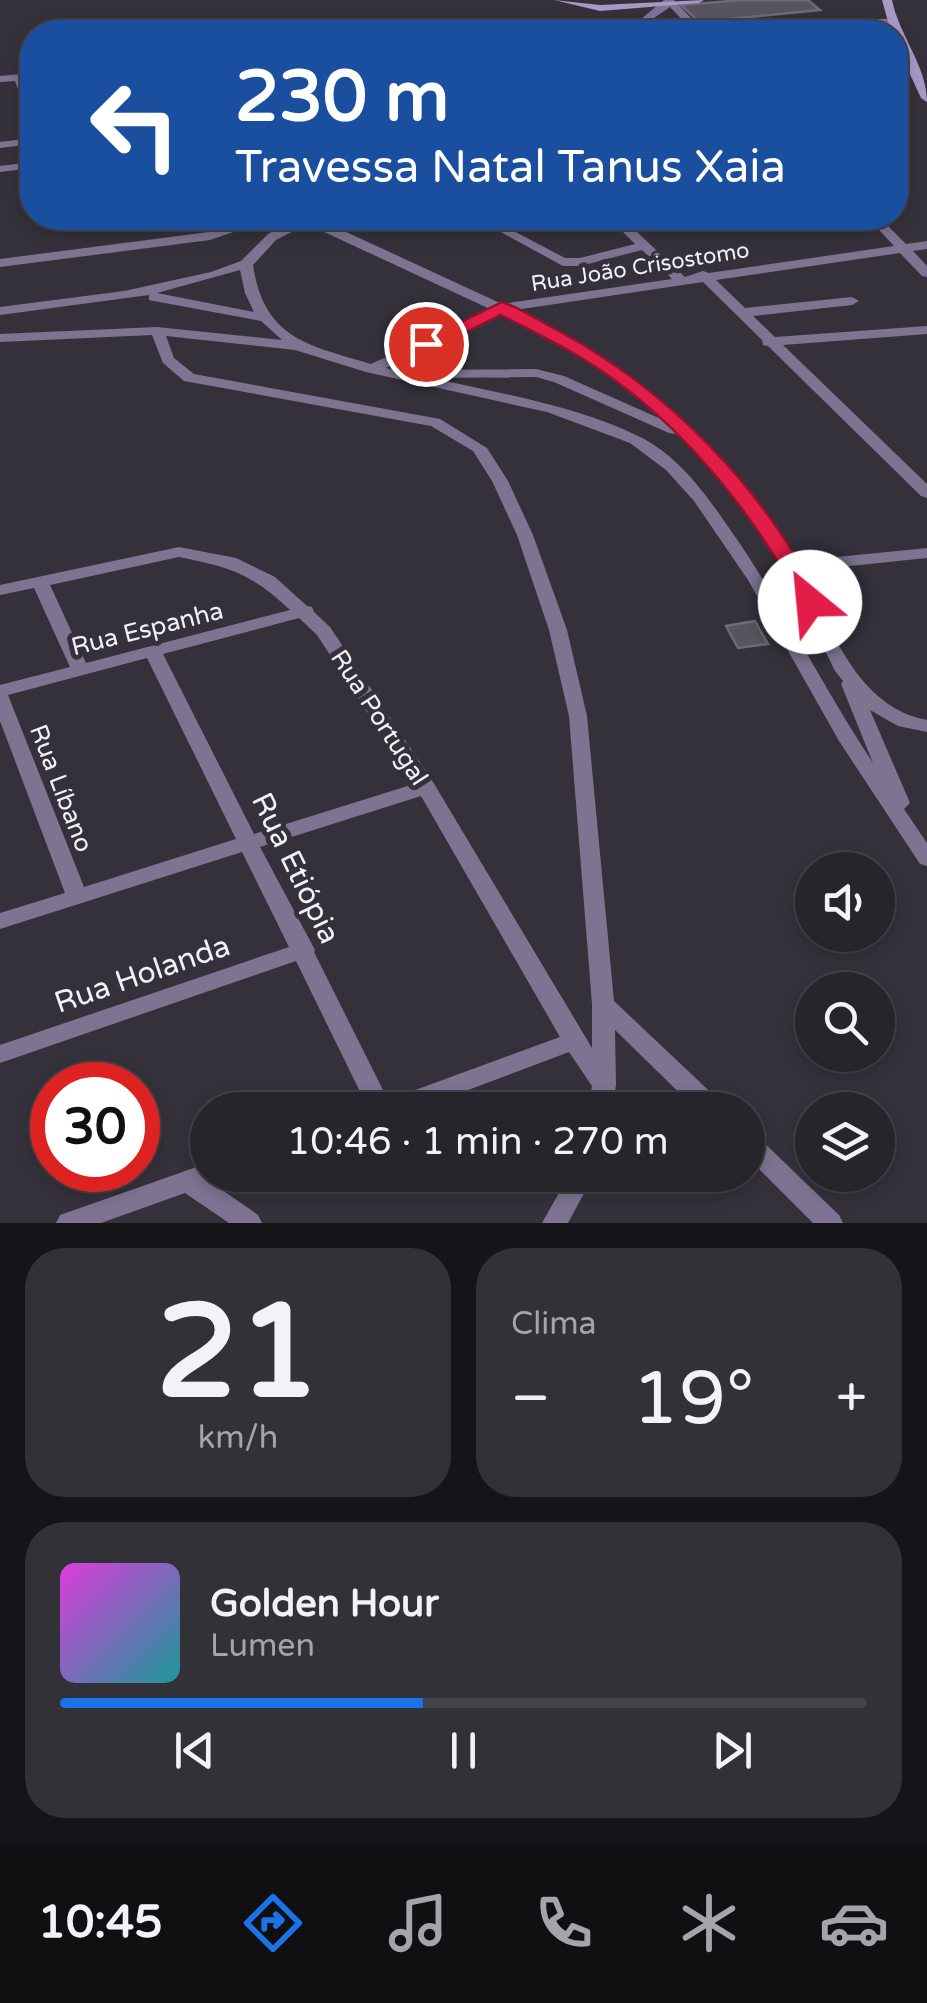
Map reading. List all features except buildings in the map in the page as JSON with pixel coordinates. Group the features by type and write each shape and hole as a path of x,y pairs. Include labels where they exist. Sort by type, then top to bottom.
{"street":[{"path":"559,0 600,8 699,0"},
{"path":"647,20 670,1"},
{"path":"670,1 688,20"},
{"path":"600,8 601,20"},
{"path":"908,57 927,98"},
{"path":"0,79 19,77"},
{"path":"0,263 185,240 230,230"},
{"path":"0,311 138,296 206,279 246,264 272,237 285,230"},
{"path":"332,230 554,333 627,380 692,439 734,485 792,567 844,671 922,849"},
{"path":"503,230 571,263 645,245"},
{"path":"628,230 680,279"},
{"path":"886,230 927,273"},
{"name":"Rua João Crisostomo","path":"371,369 502,308 927,245"},
{"path":"246,264 251,301 297,346"},
{"path":"703,276 927,494"},
{"path":"138,296 265,318"},
{"path":"741,313 852,301"},
{"path":"768,342 927,330"},
{"path":"157,331 168,360 189,378 435,422 478,448 500,481 558,630 578,716 604,1004 603,1092"},
{"path":"0,338 157,331 297,346 371,369 552,409 635,440 672,466 700,498 757,580 848,741 922,849"},
{"path":"405,375 536,373 559,379 692,439"},
{"name":"Rua Portugal","path":"0,590 160,554 200,553 269,581 306,611 324,631 426,787 574,1042 604,1085"},
{"path":"792,567 927,553"},
{"path":"39,580 81,671"},
{"name":"Rua Espanha","path":"0,693 306,611"},
{"name":"Rua Etiópia","path":"154,654 376,1092"},
{"path":"844,671 880,709 905,722 927,726"},
{"name":"Rua Líbano","path":"0,693 78,898"},
{"path":"0,921 426,787"},
{"name":"Rua Holanda","path":"0,1054 304,950"},
{"path":"604,1004 694,1092"},
{"path":"435,1092 574,1042"},
{"path":"765,1160 830,1223"},
{"path":"69,1223 190,1180"},
{"path":"214,1192 248,1223"},
{"path":"555,1223 572,1192"}],"route":[{"path":"426,344 502,308 590,355 627,380 692,439 734,485 792,567 810,602"}]}
